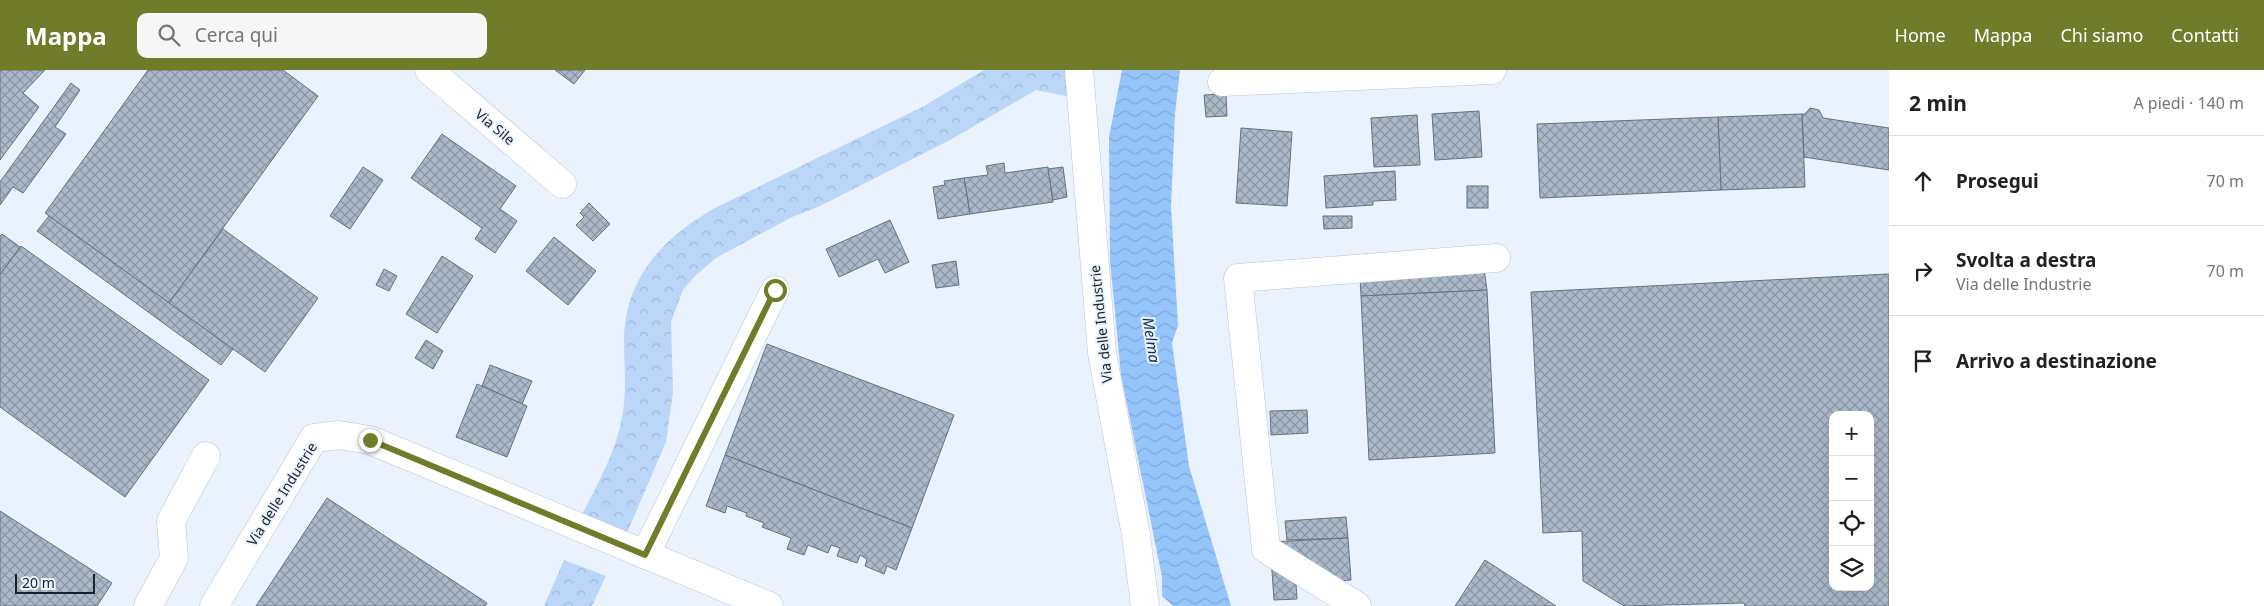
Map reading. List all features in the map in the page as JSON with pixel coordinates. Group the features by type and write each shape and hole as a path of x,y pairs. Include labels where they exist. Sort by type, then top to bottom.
{"street":[{"name":"Via Sile","path":"428,70 562,184"},
{"name":"Via delle Industrie","path":"1078,70 1102,353 1136,535 1145,606"},
{"path":"1222,82 1492,70"},
{"path":"1357,606 1266,549 1238,278 1496,258"},
{"path":"645,555 775,290"},
{"name":"Via delle Industrie","path":"214,606 314,438 339,435 370,440 769,606"},
{"path":"148,606 174,558 171,521 206,456"}],"green space":[{"path":"984,70 1081,70 1076,98 1036,90 950,140 818,207 792,217 716,258 695,276 683,290 671,322 673,393 666,442 624,540 578,522 604,472 619,432 624,398 626,316 632,296 640,277 664,246 697,219 715,208 924,106"},
{"path":"564,560 606,576 592,606 544,606"}],"water":[{"name":"Melma","path":"1122,70 1180,70 1175,114 1171,207 1178,325 1172,343 1189,466 1231,606 1173,606 1162,596 1162,577 1121,375 1110,261 1109,137"}],"building":[{"path":"0,70 45,70 23,93 39,107 0,160"},
{"path":"148,70 283,70 318,96 169,303 45,213"},
{"path":"555,70 585,70 574,84"},
{"path":"71,83 80,90 55,127 66,134 23,193 13,187 0,205 0,182"},
{"path":"1226,94 1227,116 1206,117 1204,95"},
{"path":"1810,108 1819,110 1823,118 1889,128 1889,170 1804,157 1802,114 1805,114"},
{"path":"1479,111 1482,157 1435,160 1432,114"},
{"path":"1802,114 1805,187 1721,190 1718,117"},
{"path":"1417,115 1420,165 1374,167 1371,118"},
{"path":"1718,117 1721,190 1540,198 1537,124"},
{"path":"1241,128 1292,132 1287,206 1236,203"},
{"path":"442,134 516,186 500,209 517,221 495,253 475,239 482,228 411,178"},
{"path":"1004,163 1005,173 1048,167 1053,202 970,214 964,178 988,175 986,166"},
{"path":"363,167 383,180 350,229 330,216"},
{"path":"1063,167 1067,197 1053,200 1048,169"},
{"path":"1395,171 1396,200 1373,201 1373,205 1326,208 1324,176"},
{"path":"964,178 970,214 938,219 933,187 945,185 944,181"},
{"path":"1467,186 1488,186 1488,208 1467,208"},
{"path":"589,203 610,224 593,241 576,225 584,217 580,213"},
{"path":"49,216 233,349 221,365 37,231"},
{"path":"1323,216 1352,216 1352,228 1324,229"},
{"path":"890,220 909,262 885,273 878,259 839,277 826,249"},
{"path":"223,229 318,298 265,372 169,303"},
{"path":"2,234 20,247 0,275 0,236"},
{"path":"554,237 596,271 568,305 526,271"},
{"path":"21,246 209,380 125,497 0,407 0,275"},
{"path":"442,256 473,276 437,333 406,314"},
{"path":"956,261 959,285 936,288 932,265"},
{"path":"384,269 397,276 389,291 376,285"},
{"path":"1484,269 1487,290 1361,296 1360,276"},
{"path":"1889,274 1889,606 1745,606 1744,603 1624,606 1583,581 1582,531 1543,533 1531,292"},
{"path":"1487,290 1495,453 1369,460 1361,296"},
{"path":"426,340 443,351 433,369 415,358"},
{"path":"767,344 954,415 912,528 725,455"},
{"path":"490,365 532,381 522,404 482,386"},
{"path":"477,384 527,406 507,457 456,437"},
{"path":"1307,410 1308,433 1271,435 1270,411"},
{"path":"725,455 912,528 896,570 887,566 884,574 865,566 867,559 860,555 857,563 837,556 840,548 831,545 828,553 808,545 804,555 787,549 791,538 762,527 764,523 746,516 747,513 727,506 725,513 706,506"},
{"path":"327,498 487,603 485,606 256,606"},
{"path":"0,511 112,583 97,606 0,606"},
{"path":"1346,517 1348,538 1287,540 1285,521"},
{"path":"1348,538 1351,580 1296,584 1297,599 1274,600 1270,542"},
{"path":"1485,560 1556,606 1455,606"}],"route":[{"path":"370,440 645,555 775,290"}]}
